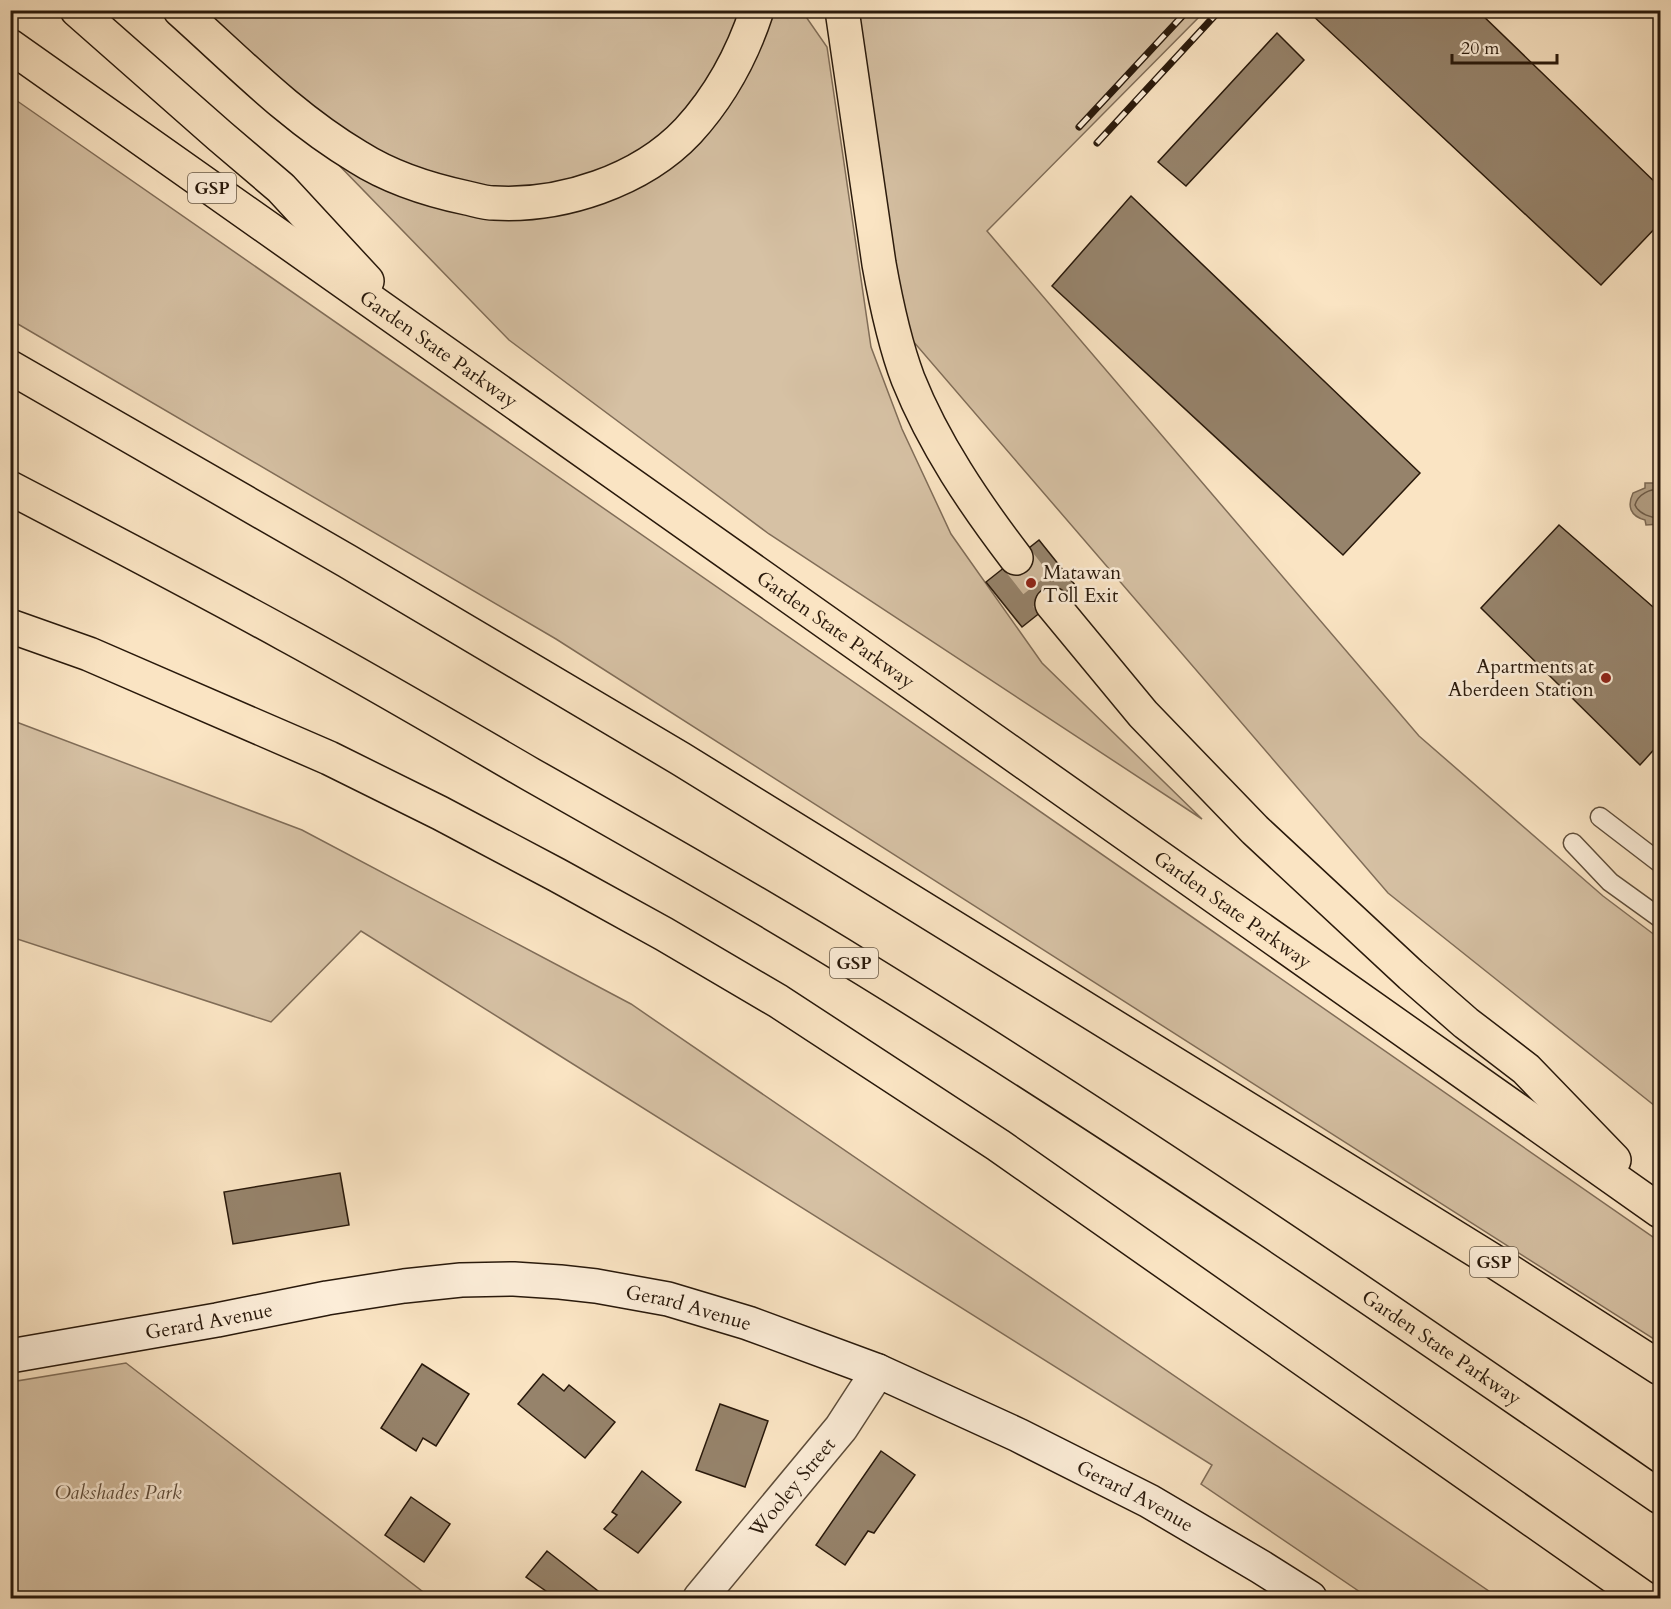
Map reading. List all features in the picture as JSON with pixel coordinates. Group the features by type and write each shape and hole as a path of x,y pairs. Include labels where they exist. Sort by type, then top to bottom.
{"highway":[{"path":"77,10 281,188 413,330"},
{"path":"180,10 288,107 358,158 398,178 444,193 493,203 531,202 576,196 618,180 657,157 687,132 713,100 734,68 757,10"},
{"path":"842,10 879,264 886,306 895,337 918,402 937,439 963,484 1016,558"},
{"name":"Garden State Parkway","path":"10,46 1660,1210"},
{"name":"GSP","path":"10,367 347,561 681,759 1416,1213 1660,1368"},
{"name":"Garden State Parkway","path":"10,488 284,633 404,700 648,840 867,971 1097,1116 1342,1279 1660,1497"},
{"path":"1052,604 1143,714 1255,830 1411,975 1466,1023 1526,1069 1660,1210"},
{"path":"10,626 89,654 339,762 557,875 778,1001 1008,1152 1644,1599"}],"street":[{"name":"Gerard Avenue","path":"10,1356 217,1320 327,1298 462,1280 514,1279 596,1286 668,1299 748,1323 878,1371 1018,1435 1149,1501 1261,1567 1310,1599"},
{"name":"Wooley Street","path":"700,1599 841,1428 878,1371"}],"lane":[{"path":"1600,816 1660,863"},
{"path":"1573,843 1610,882 1660,918"}],"green space":[{"path":"189,11 802,11 827,47 871,347 902,429 951,534 1042,663 1202,819 769,534 509,340"},
{"path":"845,11 1205,11 987,231 1419,736 1603,896 1660,939 1660,1110 1388,893 900,326"},
{"path":"10,96 1660,1242 1660,1343 556,639 11,320"},
{"path":"11,720 302,830 631,1004 1499,1598 1369,1598 1201,1484 1212,1465 361,931 271,1022 11,937"},
{"name":"Oakshades Park","path":"126,1363 431,1598 11,1598 11,1382"}],"water":[{"path":"1645,483 1660,483 1660,524 1646,525 1645,520 1636,516 1631,510 1630,502 1633,493 1645,488"}],"building":[{"path":"1314,10 1477,10 1660,187 1660,223 1601,285 1311,14"},
{"path":"1277,33 1304,60 1186,186 1158,162"},
{"path":"1131,196 1420,473 1343,555 1052,286"},
{"name":"Apartments at Aberdeen Station","path":"1559,525 1660,613 1660,744 1640,765 1481,608"},
{"name":"Matawan Toll Exit","path":"1039,540 1075,585 1022,627 986,582"},
{"path":"340,1173 349,1225 233,1244 224,1192"},
{"path":"422,1364 469,1394 436,1446 423,1438 416,1451 381,1428"},
{"path":"543,1374 564,1391 569,1385 615,1422 585,1458 518,1404"},
{"path":"720,1404 768,1421 745,1487 696,1470"},
{"path":"881,1451 915,1475 874,1533 868,1531 845,1565 816,1545"},
{"path":"642,1471 681,1502 638,1553 604,1529 617,1515 612,1512"},
{"path":"411,1497 450,1524 424,1562 385,1535"},
{"path":"547,1551 607,1598 556,1598 526,1577"}],"tunnel":[{"path":"1016,558 1052,604"}],"railway":[{"path":"1079,127 1188,10"},
{"path":"1097,143 1220,10"}],"place":[{"name":"Matawan Toll Exit","path":"1031,583"},
{"name":"Apartments at Aberdeen Station","path":"1606,678"}]}
